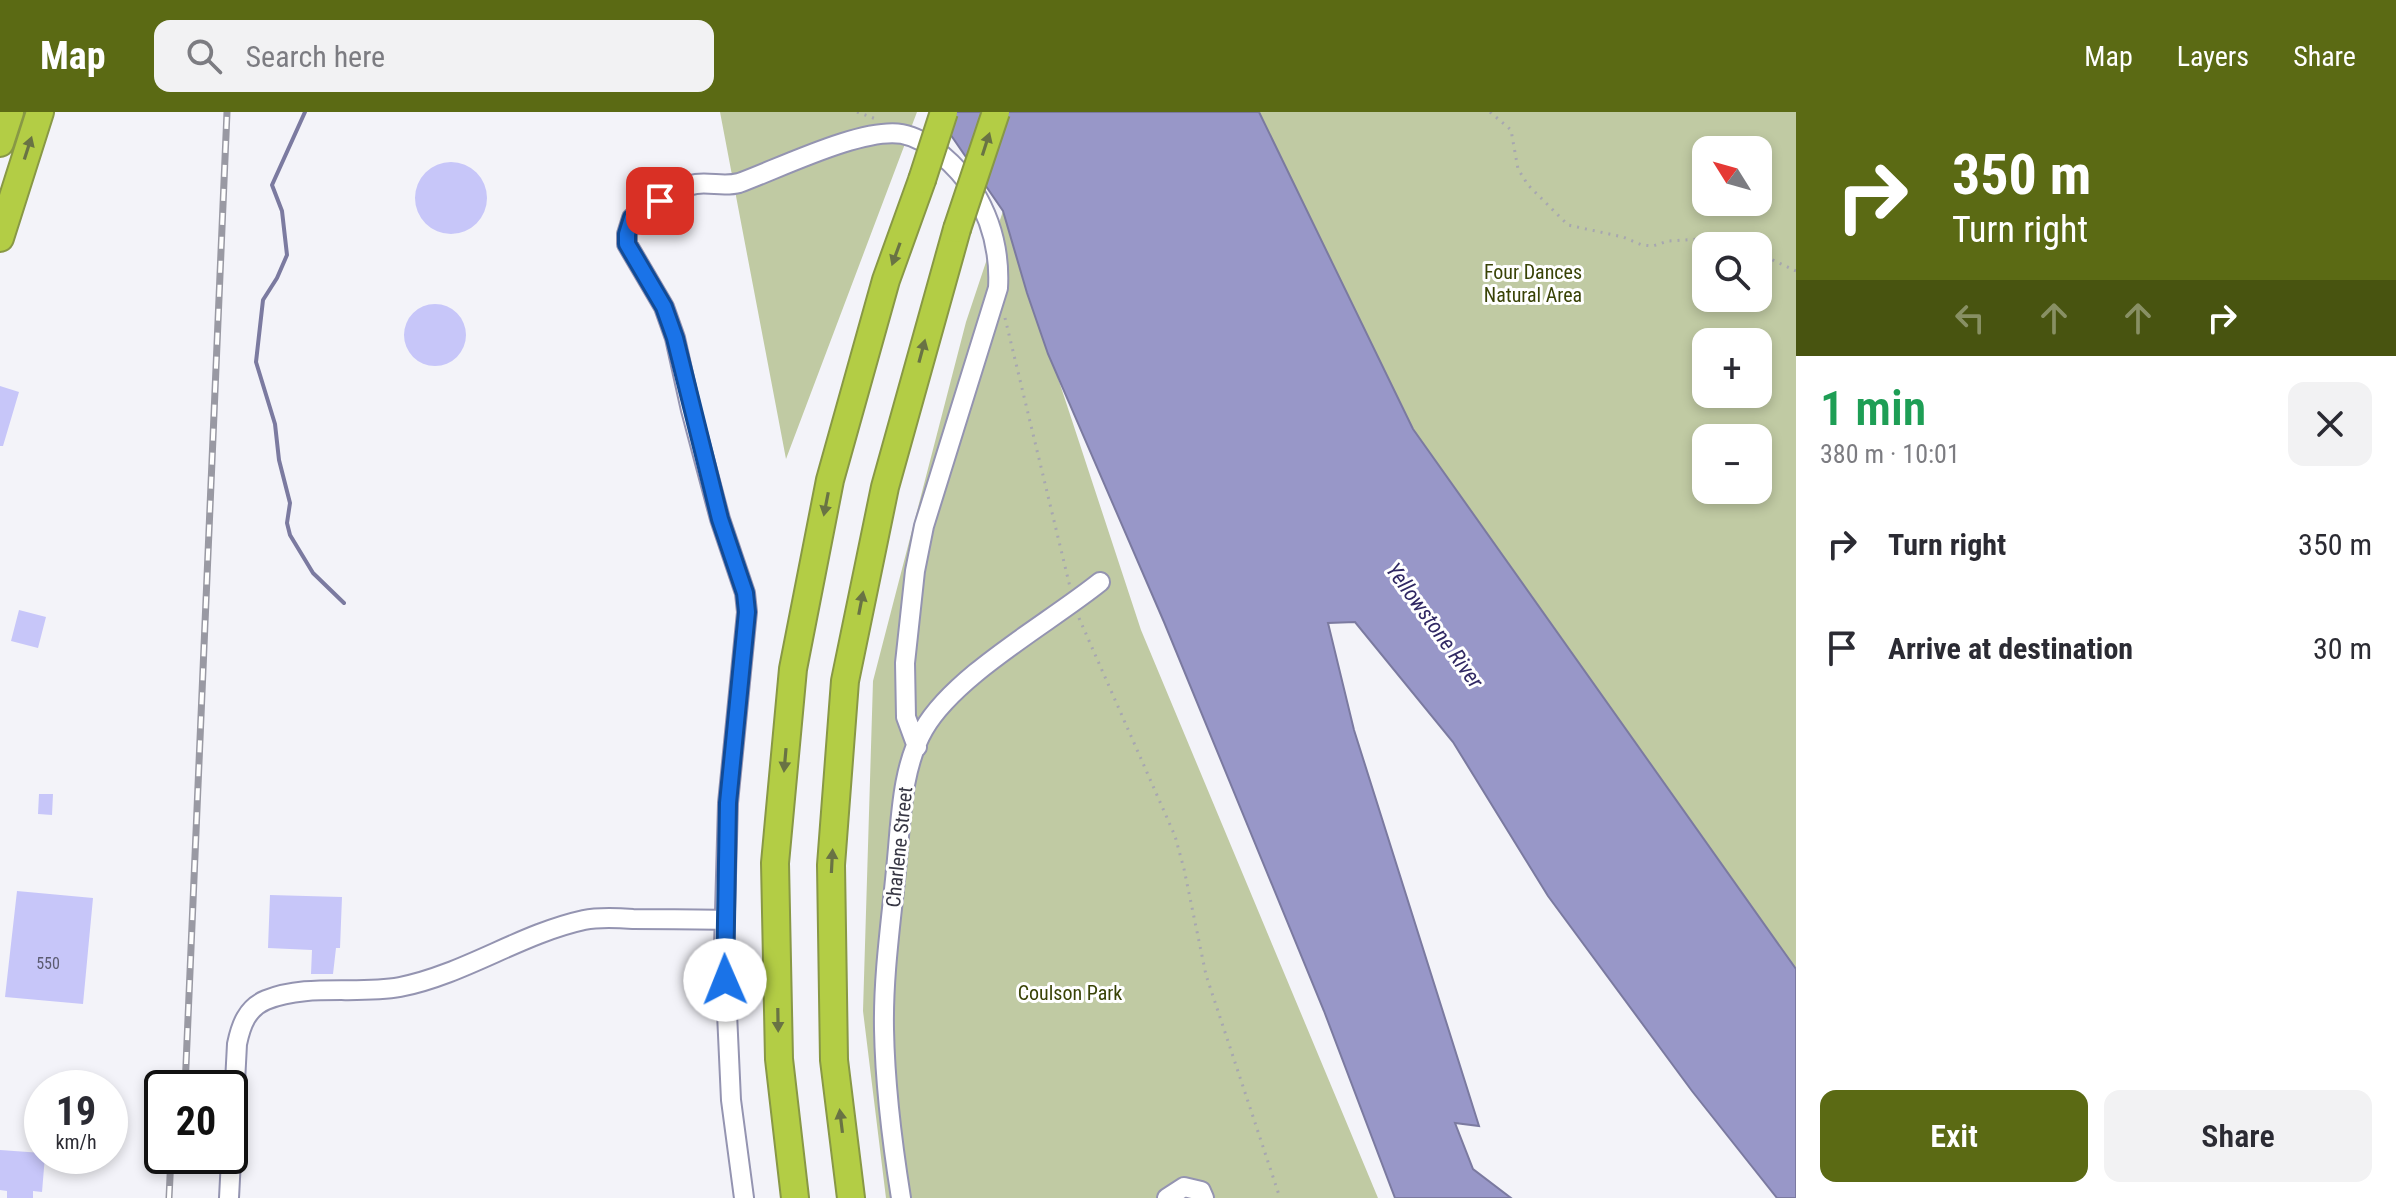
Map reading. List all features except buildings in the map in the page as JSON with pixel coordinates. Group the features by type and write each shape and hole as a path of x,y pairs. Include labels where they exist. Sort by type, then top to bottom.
{"highway":[{"path":"0,143 10,112"},
{"path":"0,238 8,182 40,112"},
{"path":"795,1198 779,1059 775,863 793,669 830,480 886,280 944,112"},
{"path":"851,1198 834,1060 831,865 845,681 885,487 957,229 996,112"}],"street":[{"path":"744,1198 730,1086 725,920 728,803 747,612 745,593 720,519 675,338 664,307 627,244 627,234 632,218 685,187 698,184 729,186 816,152 862,139 903,134 945,157 966,179 987,212 1000,266 998,288 924,526 915,571 905,663 906,717 917,747"},
{"name":"Charlene Street","path":"901,1198 893,1144 884,1030 886,976 908,768 923,730 939,708 983,667 1100,582"},
{"path":"229,1198 237,1044 241,1025 249,1012 265,1001 288,994 411,984 462,969 556,928 587,919 725,920"},
{"path":"1167,1198 1184,1187 1201,1191 1204,1198"}],"path":[{"path":"1490,112 1511,130 1518,169 1528,185 1568,225 1653,246 1668,241 1692,239"},
{"path":"1772,260 1796,271"},
{"path":"998,288 1080,624 1175,836 1206,975 1280,1198"}],"green space":[{"path":"720,112 917,112 786,459"},
{"name":"Four Dances Natural Area","path":"1258,112 1796,112 1796,969 1413,429"},
{"name":"Coulson Park","path":"1003,211 1141,630 1378,1198 886,1198 863,1011 873,681 966,322"}],"water":[{"name":"Yellowstone River","path":"935,112 1259,112 1413,429 1796,969 1796,1198 1777,1198 1692,1091 1548,896 1453,742 1355,622 1328,623 1354,730 1479,1126 1455,1123 1473,1169 1511,1198 1395,1198 1324,1011 1164,622 1048,354 1003,211"}],"waterway":[{"path":"305,112 272,185 282,211 287,255 263,300 256,362 275,424 279,460 290,503 287,523 290,535 313,573 344,603"}],"railway":[{"path":"186,1070 227,112"},
{"path":"169,1198 170,1174"}],"route":[{"path":"660,201 632,218 627,244 664,307 675,338 720,519 745,593 747,612 728,803 725,980"}]}
